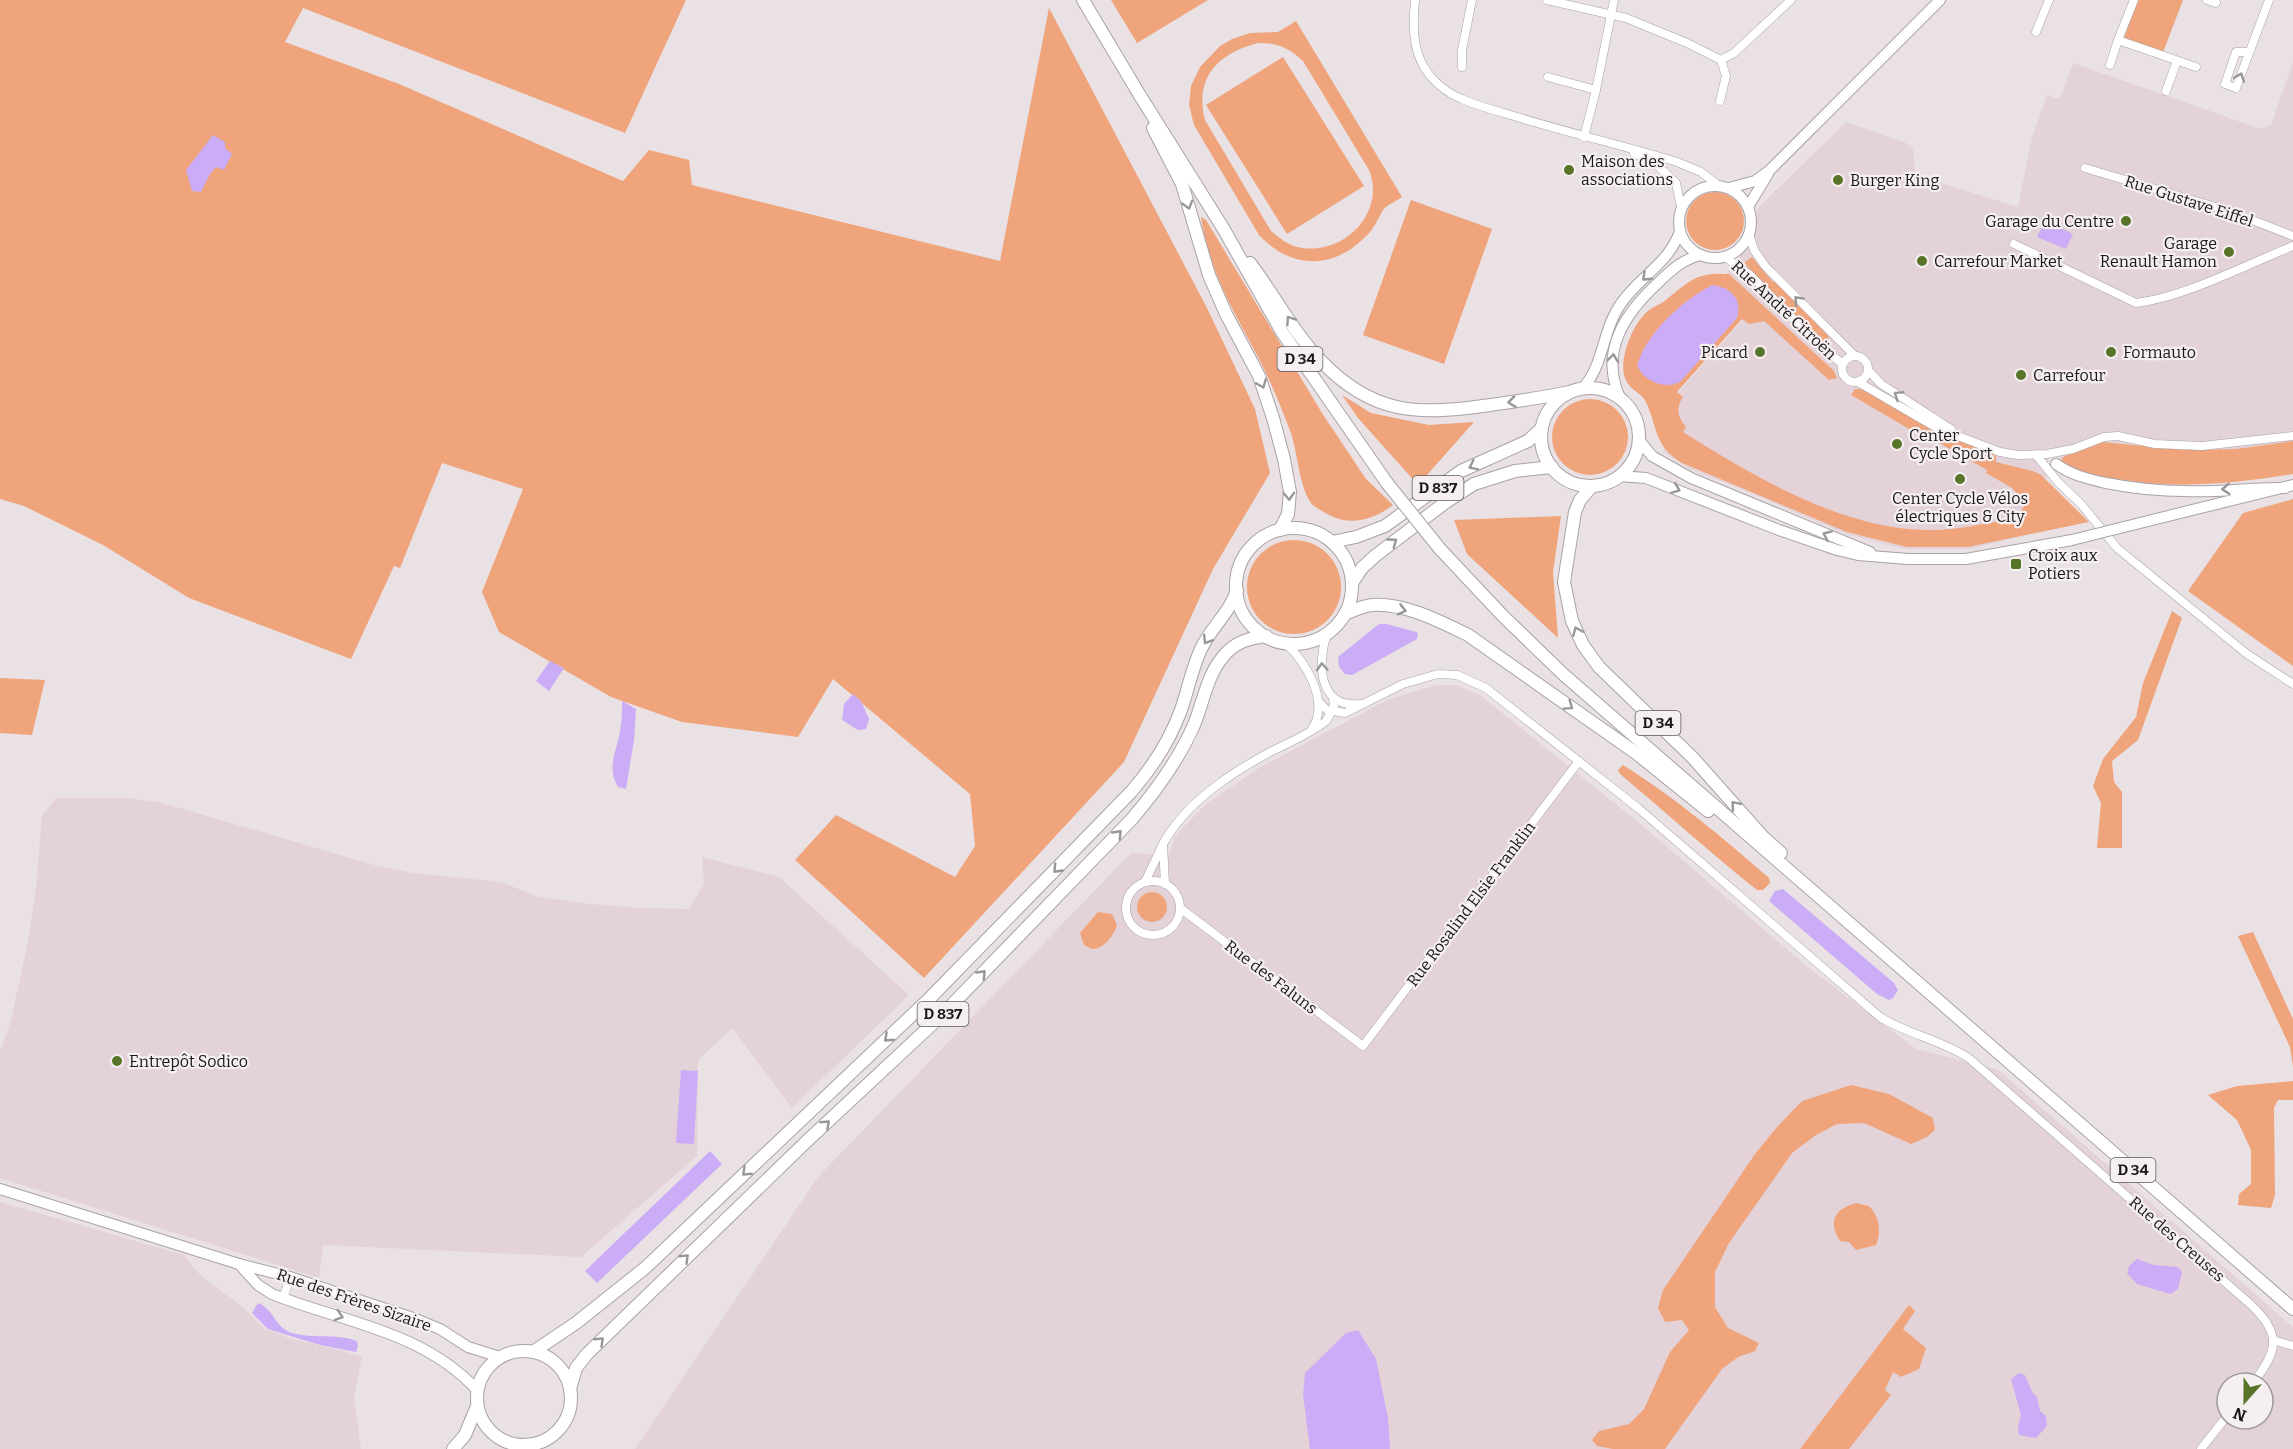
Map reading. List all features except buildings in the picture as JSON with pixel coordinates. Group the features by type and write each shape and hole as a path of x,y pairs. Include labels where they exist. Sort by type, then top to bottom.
{"main road":[{"name":"D 34","path":"1083,0 1223,228 1282,332 1387,483 1440,549 1563,674 2293,1309"},
{"path":"1724,187 1744,200 1748,207 1751,216 1749,234 1740,248 1725,256 1717,258 1701,255 1688,246 1680,231 1678,219 1685,201 1696,190 1755,181 1770,170 1940,0"},
{"path":"1139,94 1161,146 1182,184 1202,257 1217,294 1264,388 1284,459 1290,492 1288,514 1280,530"},
{"path":"1748,207 1770,170"},
{"path":"1223,228 1266,283 1306,344 1341,380 1367,397 1398,408 1432,412 1523,401 1570,393 1582,388 1602,389 1620,398"},
{"path":"1582,388 1594,373 1606,333 1619,306 1631,291 1666,258 1680,231"},
{"path":"1701,255 1685,260 1640,299 1626,319 1614,349 1612,375 1620,398 1635,417 1640,440 1652,456 1691,478 1882,556"},
{"path":"1570,393 1551,407 1542,428 1543,449 1552,467 1570,481 1592,486 1601,485 1619,476 1634,460 1640,440"},
{"name":"D 837","path":"1332,542 1356,537 1385,526 1461,471 1528,441 1542,428"},
{"path":"2056,464 2066,472 2086,479 2128,487 2186,492 2289,486"},
{"name":"D 837","path":"1352,583 1362,568 1375,556 1466,489 1498,475 1552,467"},
{"path":"1619,476 1646,478 1837,550 1858,555 1908,559 1966,560 2072,540 2289,486"},
{"name":"D 34","path":"1592,486 1580,500 1575,512 1564,582 1572,621 1583,645 1599,667 1693,758 1763,837 1823,891 1849,922"},
{"path":"1304,529 1322,535 1332,542 1346,561 1352,583 1351,596 1345,614 1327,634 1307,642 1285,643 1266,636 1254,627 1239,604 1237,590 1239,569 1246,555 1260,539 1280,530 1304,529"},
{"name":"D 837","path":"533,1352 576,1323 654,1260 930,998 1131,792 1149,770 1166,743 1181,710 1202,648 1231,607 1237,590"},
{"path":"1345,614 1362,607 1388,606 1438,620 1468,635 1636,753 1819,904 1849,922"},
{"name":"D 837","path":"570,1389 576,1368 587,1354 807,1141 942,1015 1131,820 1158,788 1179,754 1200,711 1218,663 1229,650 1239,643 1250,638 1266,636"},
{"name":"Rue des Frères Sizaire","path":"0,1189 238,1264 290,1277 416,1319 440,1329 468,1347 500,1357"},
{"name":"Rue des Frères Sizaire","path":"238,1264 258,1285 283,1299 376,1328 411,1342 462,1375 477,1390"},
{"path":"533,1352 553,1361 567,1378 570,1389 569,1411 557,1431 538,1442 511,1447 495,1435 481,1417 477,1406 477,1390 481,1377 500,1357 510,1353 533,1352"},
{"path":"453,1449 465,1435 477,1406"}],"street":[{"path":"1415,0 1414,32 1418,52 1424,67 1448,92 1461,99 1584,137 1677,162 1701,172 1724,187"},
{"path":"1462,67 1462,50 1472,0"},
{"path":"1547,0 1612,14 1658,30 1721,60 1726,76 1719,100"},
{"path":"1584,137 1614,0"},
{"path":"1721,60 1734,53 1791,0"},
{"path":"2037,32 2049,0"},
{"path":"2110,65 2134,0"},
{"path":"2207,0 2216,3"},
{"path":"2249,52 2236,52 2225,84 2236,88 2269,0"},
{"path":"2118,40 2196,67"},
{"path":"2166,91 2177,61"},
{"path":"1548,77 1596,90"},
{"path":"1610,144 1658,166 1676,183 1682,207"},
{"name":"Rue Gustave Eiffel","path":"2085,168 2229,211 2293,236"},
{"name":"Rue André Citroën","path":"1749,234 1754,250 1765,266 1854,355"},
{"path":"2014,244 2136,303 2152,301 2181,292 2293,246"},
{"name":"Rue André Citroën","path":"1725,256 1750,274 1822,349 1843,364"},
{"path":"1965,438 1881,384 1869,371 1865,359 1854,355 1847,358 1843,364 1844,377 1851,381 1858,382 1937,428 2000,452 2047,454 2073,449 2104,437 2118,436 2155,444 2202,446 2293,436"},
{"path":"1858,382 1865,378 1869,371"},
{"path":"2047,454 2056,464 2058,482"},
{"path":"2036,455 2117,548 2247,654 2293,684"},
{"path":"1327,634 1322,656 1326,688 1333,697 1346,704 1364,703"},
{"path":"1285,643 1304,664 1318,702 1317,719 1311,731"},
{"name":"Rue des Creuses","path":"1332,712 1345,713 1419,678 1438,674 1457,675 1486,688 1638,808 1880,1017 1896,1027 1955,1049 1970,1059 2258,1312 2270,1330 2273,1340"},
{"path":"1145,882 1163,844 1178,823 1218,785 1251,762 1326,722 1332,712 1333,697"},
{"path":"1318,702 1332,712"},
{"name":"Rue Rosalind Elsie Franklin","path":"1363,1046 1579,761"},
{"path":"1163,844 1165,884"},
{"path":"1145,882 1165,884 1175,892 1180,908 1177,920 1164,932 1147,934 1136,928 1129,919 1126,905 1132,890 1145,882"},
{"name":"Rue des Faluns","path":"1180,908 1363,1046"},
{"path":"283,1299 290,1277"},
{"path":"2262,1371 2271,1358 2273,1340 2293,1346"},
{"path":"2201,1449 2215,1431"}],"shaded area":[{"path":"0,0 686,0 625,133 303,8 285,42 399,84 623,181 649,150 689,160 692,185 1000,261 1049,8 1207,308 1255,409 1270,473 1213,569 1124,762 924,978 795,860 836,815 955,877 975,846 970,794 833,679 798,737 682,722 611,697 499,632 482,592 523,489 442,463 400,568 394,566 351,659 189,598 103,545 24,506 0,499"},
{"path":"1111,0 1208,0 1137,43"},
{"path":"2138,0 2183,0 2162,55 2123,40"},
{"path":"1296,21 1402,197 1384,208 1372,229 1362,240 1336,257 1323,260 1309,261 1283,254 1259,235 1194,125 1189,105 1191,86 1200,67 1220,46 1250,33 1278,32","holes":["1265,43 1283,47 1303,61 1369,170 1373,185 1372,200 1367,214 1358,227 1347,237 1334,244 1319,248 1298,247 1286,242 1271,231 1205,120 1202,105 1203,92 1212,70 1231,53 1244,47"]},
{"path":"1283,57 1364,186 1287,234 1206,105"},
{"path":"2293,62 2293,441 2236,449 2184,450 2103,442 2063,457 2061,461 2050,445 2039,532 1969,549 1905,549 1846,534 1690,469 1664,452 1662,426 1668,404 1757,304 1725,275 1754,238 1757,209 1846,122 1906,143 1913,149 1916,175 2018,207 2032,138 2047,95 2060,99 2073,63 2261,129 2271,125"},
{"path":"213,135 225,142 225,148 232,154 224,170 216,167 210,174 201,192 192,191 186,170"},
{"path":"1715,192 1726,194 1739,205 1744,221 1742,232 1731,245 1715,250 1704,248 1691,237 1686,221 1688,210 1699,197"},
{"path":"1411,200 1492,229 1444,364 1363,335"},
{"path":"1201,217 1206,220 1322,413 1366,479 1393,505 1385,511 1367,519 1349,521 1331,516 1311,503 1303,486 1286,419 1267,374 1216,273"},
{"path":"2045,221 2073,234 2066,249 2037,237"},
{"path":"1752,257 1772,281 1780,284 1829,337 1823,345 1744,263"},
{"path":"1709,274 1729,274 1834,371 1837,378 1829,380 1764,321 1749,324 1742,319 1677,392 1683,397 1678,409 1679,416 1686,427 1683,432 1768,482 1831,510 1862,520 1894,527 1943,530 2000,521 2021,511 2025,500 2024,493 2018,495 2012,488 1986,473 1987,470 1934,440 1928,440 1851,395 1855,389 1864,389 1923,425 1996,456 1996,462 2041,475 2089,522 1968,547 1907,547 1847,532 1682,463 1673,457 1661,443 1646,402 1625,378 1623,370 1628,342 1642,317 1685,284"},
{"path":"1712,285 1724,288 1733,295 1738,305 1737,318 1680,382 1667,385 1649,380 1637,365 1649,340 1678,308"},
{"path":"1342,395 1371,413 1429,425 1474,422 1418,485 1358,418"},
{"path":"1583,399 1597,399 1611,405 1622,416 1628,430 1625,452 1617,464 1597,475 1583,475 1569,469 1558,458 1552,444 1552,430 1558,416 1569,405"},
{"path":"2293,441 2293,474 2244,481 2196,484 2148,483 2078,471 2061,461 2063,457 2103,442 2184,450 2236,449"},
{"path":"2293,499 2293,666 2188,591 2243,513"},
{"path":"1561,516 1553,572 1558,638 1467,554 1454,520"},
{"path":"1294,540 1312,544 1327,554 1337,569 1341,587 1337,605 1327,620 1312,630 1294,634 1276,630 1261,620 1251,605 1247,587 1251,569 1261,554 1276,544"},
{"path":"2172,611 2182,618 2138,740 2112,761 2114,782 2122,792 2122,848 2097,848 2101,803 2093,786 2103,759 2136,717 2143,683"},
{"path":"1379,624 1416,632 1418,633 1417,639 1352,675 1345,674 1339,667 1338,657"},
{"path":"550,661 564,668 549,691 536,681"},
{"path":"0,678 45,680 32,735 0,733"},
{"path":"1436,685 1456,685 1480,695 1644,827 1805,965 1916,1049 1997,1069 2293,1327 2293,1449 635,1449 818,1177 1131,853 1169,855 1175,836 1206,804 1259,768 1387,700"},
{"path":"853,694 861,701 869,719 866,729 858,730 842,720 844,704"},
{"path":"622,701 636,709 634,740 626,789 618,787 613,773 613,759 621,724"},
{"path":"1623,765 1699,819 1769,878 1770,883 1763,890 1757,890 1722,862 1620,774 1618,770"},
{"path":"56,798 127,798 159,802 374,865 413,873 501,882 538,897 590,904 689,909 704,884 702,857 779,877 909,995 792,1108 732,1028 698,1060 697,1156 581,1257 323,1245 319,1278 0,1178 0,1052 11,1020 28,942 36,888 42,816"},
{"path":"1783,889 1894,983 1898,990 1893,998 1889,1000 1877,994 1769,901 1775,891"},
{"path":"1152,892 1163,896 1167,907 1163,918 1152,922 1141,918 1137,907 1141,896"},
{"path":"1098,912 1112,914 1117,925 1108,941 1101,947 1092,949 1084,945 1080,933"},
{"path":"2253,932 2293,1019 2293,1067 2290,1047 2238,936"},
{"path":"681,1070 698,1071 694,1144 676,1143"},
{"path":"2293,1081 2293,1100 2278,1100 2274,1108 2275,1195 2271,1208 2238,1205 2239,1194 2251,1184 2251,1150 2237,1120 2208,1095 2237,1086"},
{"path":"1851,1085 1889,1094 1933,1118 1935,1130 1927,1137 1911,1144 1864,1123 1837,1124 1816,1135 1792,1153 1729,1243 1715,1272 1715,1307 1728,1328 1759,1343 1755,1351 1738,1357 1722,1369 1665,1449 1613,1449 1597,1446 1592,1440 1599,1431 1629,1424 1644,1409 1670,1352 1689,1330 1682,1320 1665,1322 1658,1308 1663,1290 1755,1154 1802,1101"},
{"path":"710,1151 722,1164 597,1283 585,1271"},
{"path":"0,1202 184,1255 201,1276 240,1305 265,1329 289,1338 362,1356 354,1398 361,1449 0,1449"},
{"path":"1856,1203 1869,1206 1875,1214 1879,1229 1876,1245 1856,1250 1849,1242 1840,1241 1836,1234 1834,1221 1839,1212"},
{"path":"2137,1259 2154,1265 2178,1267 2182,1272 2178,1289 2170,1294 2137,1284 2127,1273 2129,1266"},
{"path":"258,1303 268,1310 286,1331 300,1335 341,1337 357,1341 356,1352 320,1345 268,1329 252,1313"},
{"path":"1909,1305 1915,1311 1903,1329 1926,1348 1919,1369 1901,1377 1893,1372 1885,1390 1891,1395 1849,1449 1800,1449"},
{"path":"1358,1330 1376,1359 1388,1418 1390,1449 1310,1449 1303,1394 1305,1373 1346,1333"},
{"path":"2019,1373 2025,1375 2032,1392 2037,1397 2040,1411 2046,1416 2047,1426 2036,1438 2019,1435 2018,1426 2021,1415 2011,1379"}],"place":[{"name":"Maison des associations","path":"1569,170"},
{"name":"Burger King","path":"1838,180"},
{"name":"Garage du Centre","path":"2126,221"},
{"name":"Garage Renault Hamon","path":"2229,252"},
{"name":"Carrefour Market","path":"1922,261"},
{"name":"Picard","path":"1760,352"},
{"name":"Formauto","path":"2111,352"},
{"name":"Carrefour","path":"2021,375"},
{"name":"Center Cycle Sport","path":"1897,444"},
{"name":"Center Cycle Vélos électriques & City","path":"1960,479"},
{"name":"Croix aux Potiers","path":"2016,564"},
{"name":"Entrepôt Sodico","path":"117,1061"}]}
